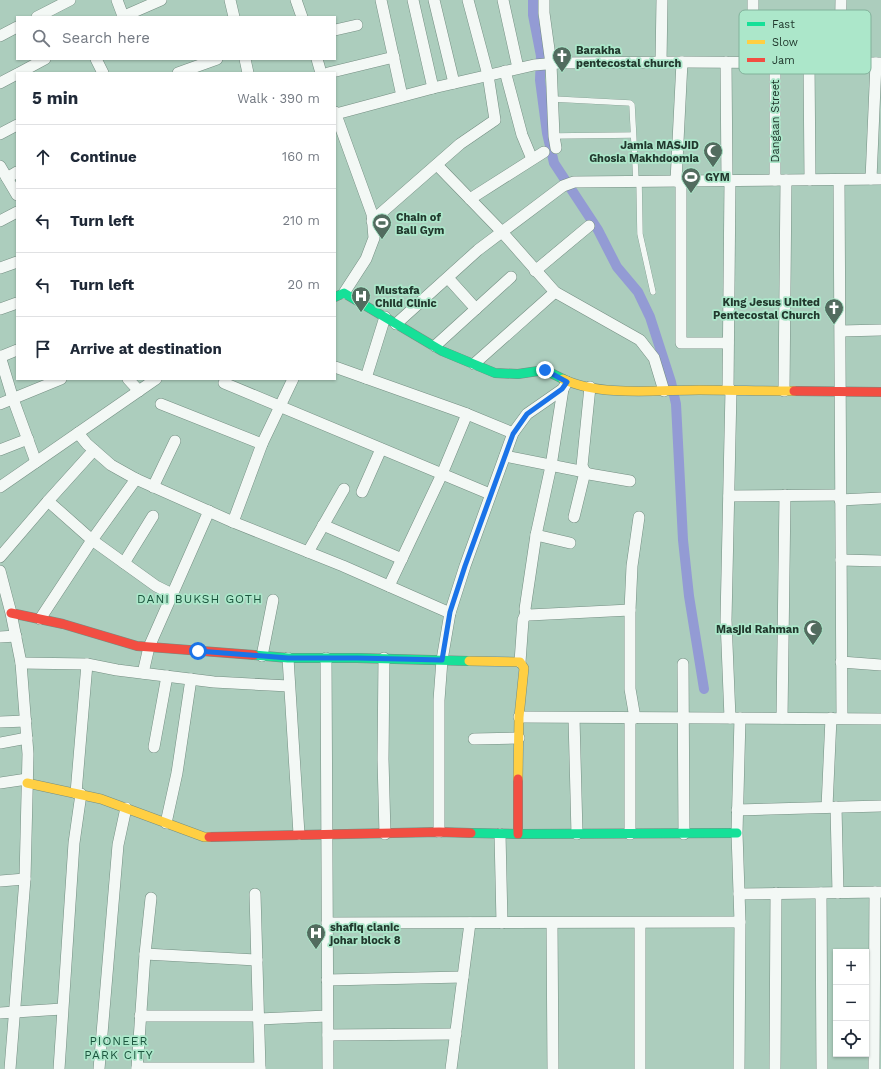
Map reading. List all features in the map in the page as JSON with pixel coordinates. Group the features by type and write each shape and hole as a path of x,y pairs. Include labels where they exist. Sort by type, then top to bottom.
{"street":[{"path":"39,16 70,0"},
{"path":"117,0 123,16"},
{"path":"125,16 160,0"},
{"path":"230,0 234,16"},
{"path":"296,0 302,16"},
{"path":"381,0 402,96"},
{"path":"413,0 433,88"},
{"path":"434,0 454,83"},
{"path":"372,221 460,144 496,120 488,75 468,0"},
{"path":"503,0 518,68"},
{"path":"544,0 556,148"},
{"path":"661,62 662,0"},
{"path":"842,0 842,10"},
{"path":"336,30 357,25"},
{"path":"0,36 16,28"},
{"path":"332,72 394,57"},
{"path":"21,72 42,60"},
{"path":"96,60 102,72"},
{"path":"181,72 214,60"},
{"path":"245,60 248,72"},
{"path":"317,60 322,72"},
{"path":"682,62 679,181 680,343 728,343"},
{"path":"726,62 728,343 730,390 726,620 735,718 740,922 739,1069"},
{"path":"336,113 433,88 534,65 739,62"},
{"path":"396,324 478,250 563,186 574,182 876,179 878,63"},
{"path":"505,71 522,135 532,159"},
{"name":"Dangaan Street","path":"776,74 780,180 784,391"},
{"path":"809,74 810,180"},
{"path":"0,83 16,75"},
{"path":"336,116 372,214 374,238 366,259 339,295 385,317 442,351 494,373 518,374 545,370 565,385 649,392 670,390 881,392"},
{"path":"0,134 16,126"},
{"path":"470,199 544,152"},
{"path":"437,165 502,232 555,292 640,340 654,358 670,390"},
{"path":"2,172 16,172"},
{"path":"2,172 16,193"},
{"path":"838,893 832,807 836,718 841,662 841,331 839,180"},
{"path":"0,221 16,213"},
{"path":"535,271 589,226"},
{"path":"0,268 16,262"},
{"path":"448,278 476,309"},
{"path":"435,346 510,278"},
{"path":"474,364 555,292"},
{"path":"0,309 16,303"},
{"path":"366,378 385,317"},
{"path":"841,331 881,330"},
{"path":"16,351 1,362 36,462"},
{"path":"336,367 467,414 513,434"},
{"path":"0,404 59,380"},
{"path":"129,380 139,391"},
{"path":"0,487 155,380"},
{"path":"233,522 262,444 293,380"},
{"path":"224,383 490,494"},
{"path":"439,832 439,700 442,660 450,612 490,494 513,434 527,414 565,385"},
{"path":"518,834 519,718 524,668 520,662 523,620 526,613 525,609 536,535 551,466 565,385"},
{"path":"574,517 585,472 582,466 590,387"},
{"path":"161,404 262,444"},
{"path":"389,586 442,474 467,414"},
{"path":"78,433 111,465 136,479 233,522 450,612"},
{"path":"0,450 28,439"},
{"path":"153,487 175,441"},
{"path":"362,492 381,449"},
{"path":"0,557 48,500 94,450"},
{"path":"505,456 630,481"},
{"path":"40,619 92,540 136,479"},
{"path":"308,552 344,489"},
{"path":"729,496 785,495 840,498 881,498"},
{"path":"782,718 785,495"},
{"path":"48,500 92,540 156,586 172,594"},
{"path":"143,673 149,647 209,511"},
{"path":"124,563 153,516"},
{"path":"630,834 632,718 630,689 630,610 632,566 639,517"},
{"path":"323,525 402,559"},
{"path":"536,535 570,543"},
{"path":"841,560 881,561"},
{"path":"0,571 12,613 21,663 28,754 24,879 10,1069"},
{"path":"262,656 273,600"},
{"path":"526,613 529,615 630,610"},
{"path":"12,613 63,624 137,646 288,658 384,658 520,662"},
{"path":"0,637 16,636"},
{"path":"288,658 299,834"},
{"path":"326,658 328,1069"},
{"path":"384,658 383,758 385,834"},
{"path":"841,662 881,665"},
{"path":"21,663 87,664 214,682 290,686"},
{"path":"59,1069 87,664"},
{"path":"683,664 684,834"},
{"path":"154,747 167,676"},
{"path":"166,823 177,773 191,679"},
{"path":"519,718 881,719"},
{"path":"574,718 577,834"},
{"path":"0,722 26,721"},
{"path":"0,743 27,738"},
{"path":"474,739 519,738"},
{"path":"0,783 27,781 101,799 204,837 439,832 500,834 737,833"},
{"path":"737,810 881,806"},
{"path":"99,1069 118,845 126,808"},
{"path":"500,834 502,923"},
{"path":"0,881 24,879"},
{"path":"739,894 878,892 874,1069"},
{"path":"821,893 822,1069"},
{"path":"151,898 145,954 137,1068 260,1069 255,894"},
{"path":"775,1069 776,894"},
{"path":"327,923 740,922"},
{"path":"451,1069 470,923"},
{"path":"552,923 553,1069"},
{"path":"640,923 640,1069"},
{"path":"145,954 257,960"},
{"path":"327,980 463,977"},
{"path":"0,1013 62,1009"},
{"path":"140,1016 327,1016"},
{"path":"328,1035 456,1034"}],"lane":[{"path":"553,99 629,102 632,105 640,234 653,292"},
{"path":"554,136 633,135"}],"waterway":[{"path":"533,0 533,15 541,56 540,80 547,133 554,163 598,230 617,267 638,292 650,317 671,382 676,404 683,540 689,596 704,689"}],"traffic: fast":[{"path":"336,297 344,293 442,351 495,373 518,374 545,370 563,379"},
{"path":"254,655 288,658 469,661"},
{"path":"471,833 737,833"}],"traffic: slow":[{"path":"563,379 578,385 594,388 630,391 794,391"},
{"path":"469,661 520,662 524,668 519,717 518,779"},
{"path":"27,783 101,799 204,837 209,837"}],"traffic: jam":[{"path":"794,391 881,392"},
{"path":"11,613 63,624 137,646 254,655"},
{"path":"518,779 518,834"},
{"path":"209,837 439,832 471,833"}],"place":[{"name":"Barakha pentecostal church","path":"562,73"},
{"name":"Jamia MASJID Ghosia Makhdoomia","path":"713,168"},
{"name":"GYM","path":"691,194"},
{"name":"Chain of Bali Gym","path":"382,240"},
{"name":"Mustafa Child Clinic","path":"361,313"},
{"name":"King Jesus United Pentecostal Church","path":"834,325"},
{"name":"Masjid Rahman","path":"813,646"},
{"name":"shafiq clanic johar block 8","path":"316,950"}],"district":[{"name":"DANI BUKSH GOTH","path":"200,599"},
{"name":"PIONEER PARK CITY","path":"119,1048"}],"route":[{"path":"198,651 288,658 442,660 450,612 465,566 513,434 527,414 562,389 567,382 545,370"}]}
